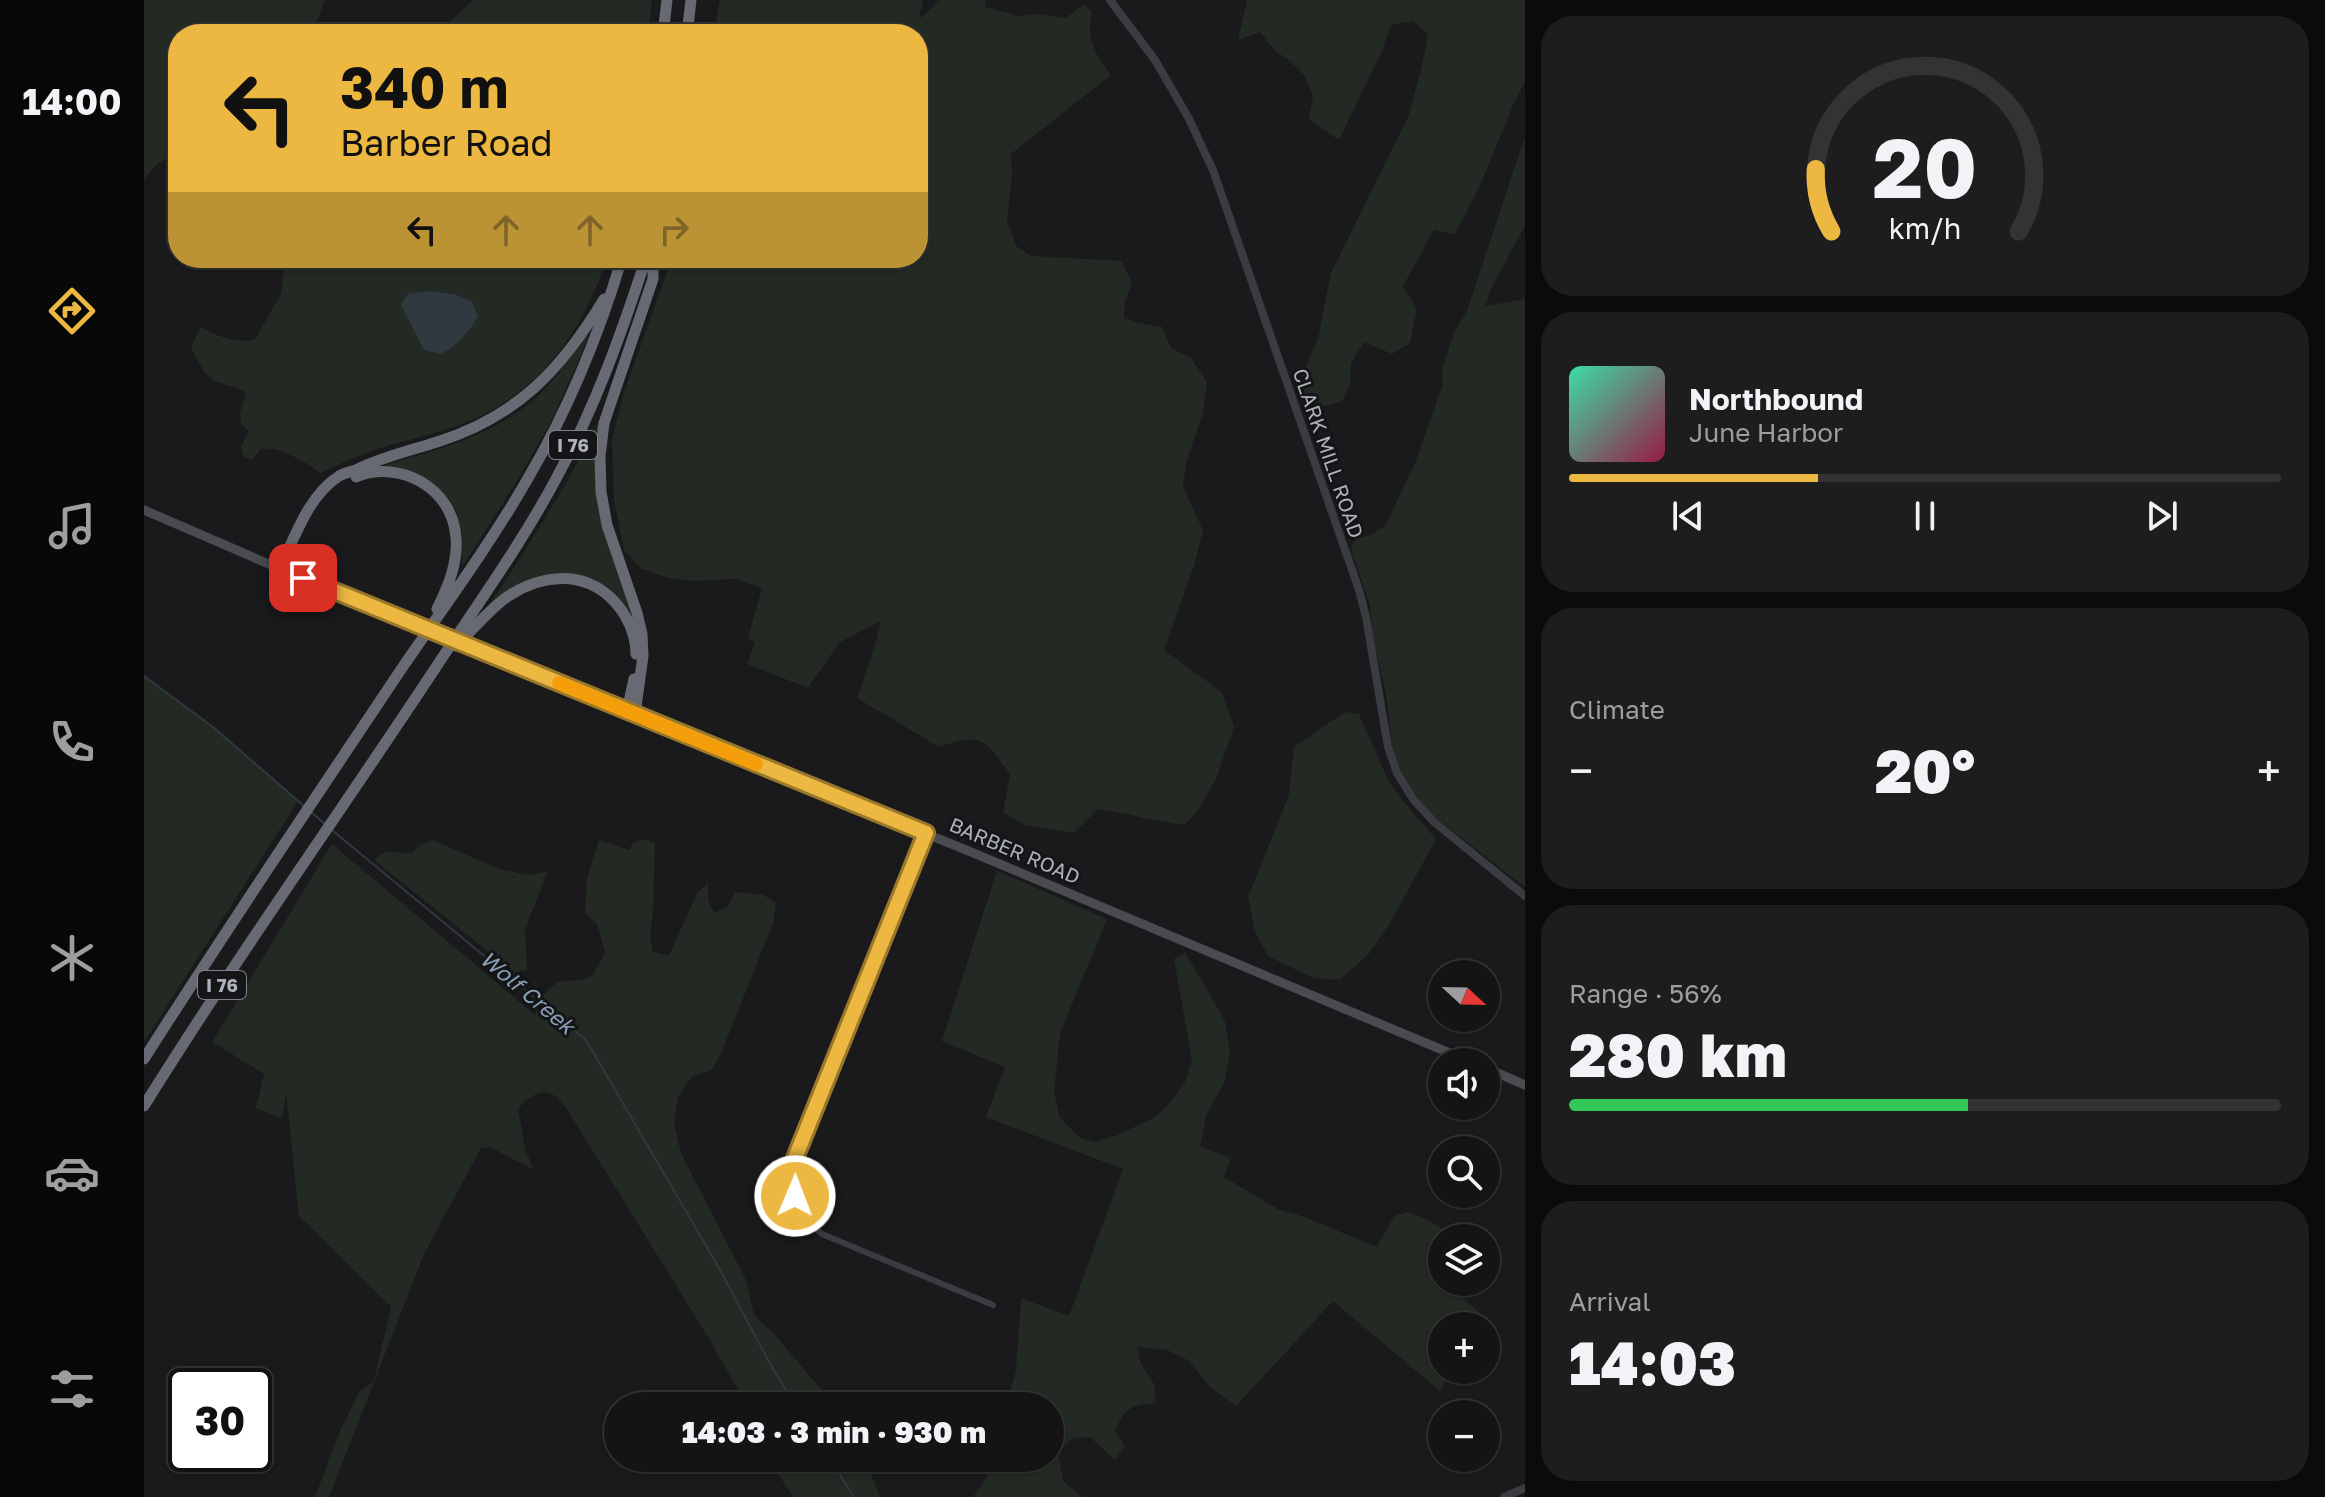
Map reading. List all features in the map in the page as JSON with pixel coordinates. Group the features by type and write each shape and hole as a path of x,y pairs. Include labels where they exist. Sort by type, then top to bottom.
{"highway":[{"path":"664,24 667,0"},
{"path":"688,24 691,0"},
{"path":"284,570 313,504 340,475 479,426 513,406 544,381 589,323 618,268"},
{"name":"I 76","path":"144,1059 527,480 554,431 600,326 619,268"},
{"name":"I 76","path":"144,1106 439,663 474,621 570,452 626,319 643,268"},
{"path":"631,712 643,656 642,634 607,525 601,492 600,456 604,423 653,279 653,268"},
{"path":"284,570 311,520 330,493 344,482 368,472 401,473 419,480 432,490 453,523 455,557 442,606"},
{"path":"474,621 507,596 543,580 573,579 599,589 622,611 633,633 636,660 631,712"}],"main road":[{"name":"BARBER ROAD","path":"144,510 336,593 926,833 1438,1048"},
{"path":"1500,1074 1525,1085"}],"street":[{"name":"CLARK MILL ROAD","path":"1110,0 1155,60 1188,117 1226,205 1359,590 1369,630 1388,747 1397,773 1413,799 1434,822 1525,896"},
{"path":"926,833 795,1158 793,1187 801,1209 812,1226 822,1234 993,1305"},
{"path":"1504,1497 1525,1488"}],"shaded area":[{"path":"144,0 325,0 313,24 168,24 168,157 155,166 144,180"},
{"path":"473,0 652,0 649,24 448,24"},
{"path":"720,0 923,0 919,19 941,0 985,0 985,7 1020,16 1037,14 1066,18 1084,4 1092,13 1090,31 1093,46 1111,75 1011,154 1007,220 1016,246 1031,256 1122,261 1132,283 1125,301 1124,318 1162,327 1171,348 1190,357 1207,382 1203,413 1186,463 1183,487 1203,530 1194,566 1164,650 1222,692 1234,727 1216,779 1185,825 1098,809 1074,833 1024,825 1003,812 1010,775 988,746 965,740 939,747 857,698 881,621 840,642 808,688 747,664 755,642 748,638 762,588 735,579 694,581 669,578 640,568 624,550 614,500 612,440 623,395 668,268 928,268 928,24 716,24"},
{"path":"1247,0 1525,0 1525,81 1479,188 1455,234 1434,230 1403,286 1417,309 1410,343 1392,354 1364,342 1351,363 1350,384 1342,401 1318,408 1305,397 1302,375 1318,339 1331,273 1408,117 1428,35 1413,21 1391,25 1381,53 1339,140 1309,119 1313,96 1305,76 1291,62 1274,50 1260,32 1238,40"},
{"path":"1525,136 1525,225 1485,306 1525,299 1525,887 1433,816 1401,773 1393,753 1370,605 1351,549 1355,538 1369,536 1385,526 1415,463 1443,384 1442,369 1455,330 1467,311"},
{"path":"284,268 603,268 572,334 556,356 517,394 467,422 390,445 321,473 277,450 261,449 252,460 243,456 241,447 249,431 241,424 240,413 246,393 211,378 191,349 200,327 234,340 255,339 281,294"},
{"path":"429,291 454,294 472,302 478,316 462,338 441,354 424,350 401,305 408,294"},
{"path":"586,335 589,336 552,420 512,489 462,564 460,523 446,496 432,487 386,469 387,464 471,437 510,417 544,390"},
{"path":"601,416 597,496 637,624 616,600 555,575 488,607 562,490"},
{"path":"144,676 213,727 298,801 144,1042"},
{"path":"1345,712 1359,714 1388,780 1436,839 1389,925 1368,955 1339,980 1313,978 1268,956 1255,932 1248,897 1289,795 1294,747"},
{"path":"643,839 655,843 650,937 653,952 669,956 697,893 708,883 708,900 714,913 727,907 735,892 764,895 776,903 773,923 720,1056 711,1070 691,1077 678,1098 674,1123 681,1153 746,1280 754,1315 824,1392 739,1392 568,1111 550,1093 539,1093 518,1108 525,1149 534,1170 490,1147 481,1148 424,1254 329,1497 315,1497 340,1431 359,1392 374,1381 391,1307 299,1216 286,1092 282,1119 256,1108 264,1074 212,1042 332,844 535,1015 544,994 558,982 582,980 593,975 605,953 597,924 585,913 587,878 599,840 629,850 633,843"},
{"path":"433,840 499,869 528,875 548,871 525,929 527,970 515,973 374,860 385,852 412,853 420,845"},
{"path":"997,871 1107,919 1060,1033 1054,1092 1060,1118 1080,1138 1095,1142 1118,1135 1155,1117 1185,1082 1192,1061 1174,959 1185,952 1225,1021 1230,1053 1225,1081 1206,1116 1200,1146 1231,1158 1224,1177 1279,1210 1302,1216 1377,1247 1394,1216 1408,1212 1423,1218 1434,1224 1428,1224 1428,1296 1461,1296 1479,1312 1428,1312 1428,1381 1333,1301 1236,1406 1210,1387 1189,1361 1167,1350 1138,1347 1140,1362 1154,1384 1156,1403 1135,1406 1123,1416 1115,1430 1125,1446 1115,1460 1090,1437 1073,1438 1064,1446 1064,1392 1010,1392 1016,1371 1021,1298 1069,1316 1123,1169 986,1117 1005,1067 942,1041"},
{"path":"1432,1384 1444,1384 1440,1391"},
{"path":"777,1472 870,1472 880,1497 793,1497"},
{"path":"988,1472 1061,1472 1063,1481 1083,1497 973,1497"}],"waterway":[{"name":"Wolf Creek","path":"144,676 213,727 304,806"},
{"name":"Wolf Creek","path":"311,812 325,824"},
{"name":"Wolf Creek","path":"333,831 586,1040 787,1392"},
{"name":"Wolf Creek","path":"838,1472 854,1497"}],"slow traffic":[{"path":"559,683 756,764"}],"route":[{"path":"303,578 926,833 795,1158 795,1196"}]}
